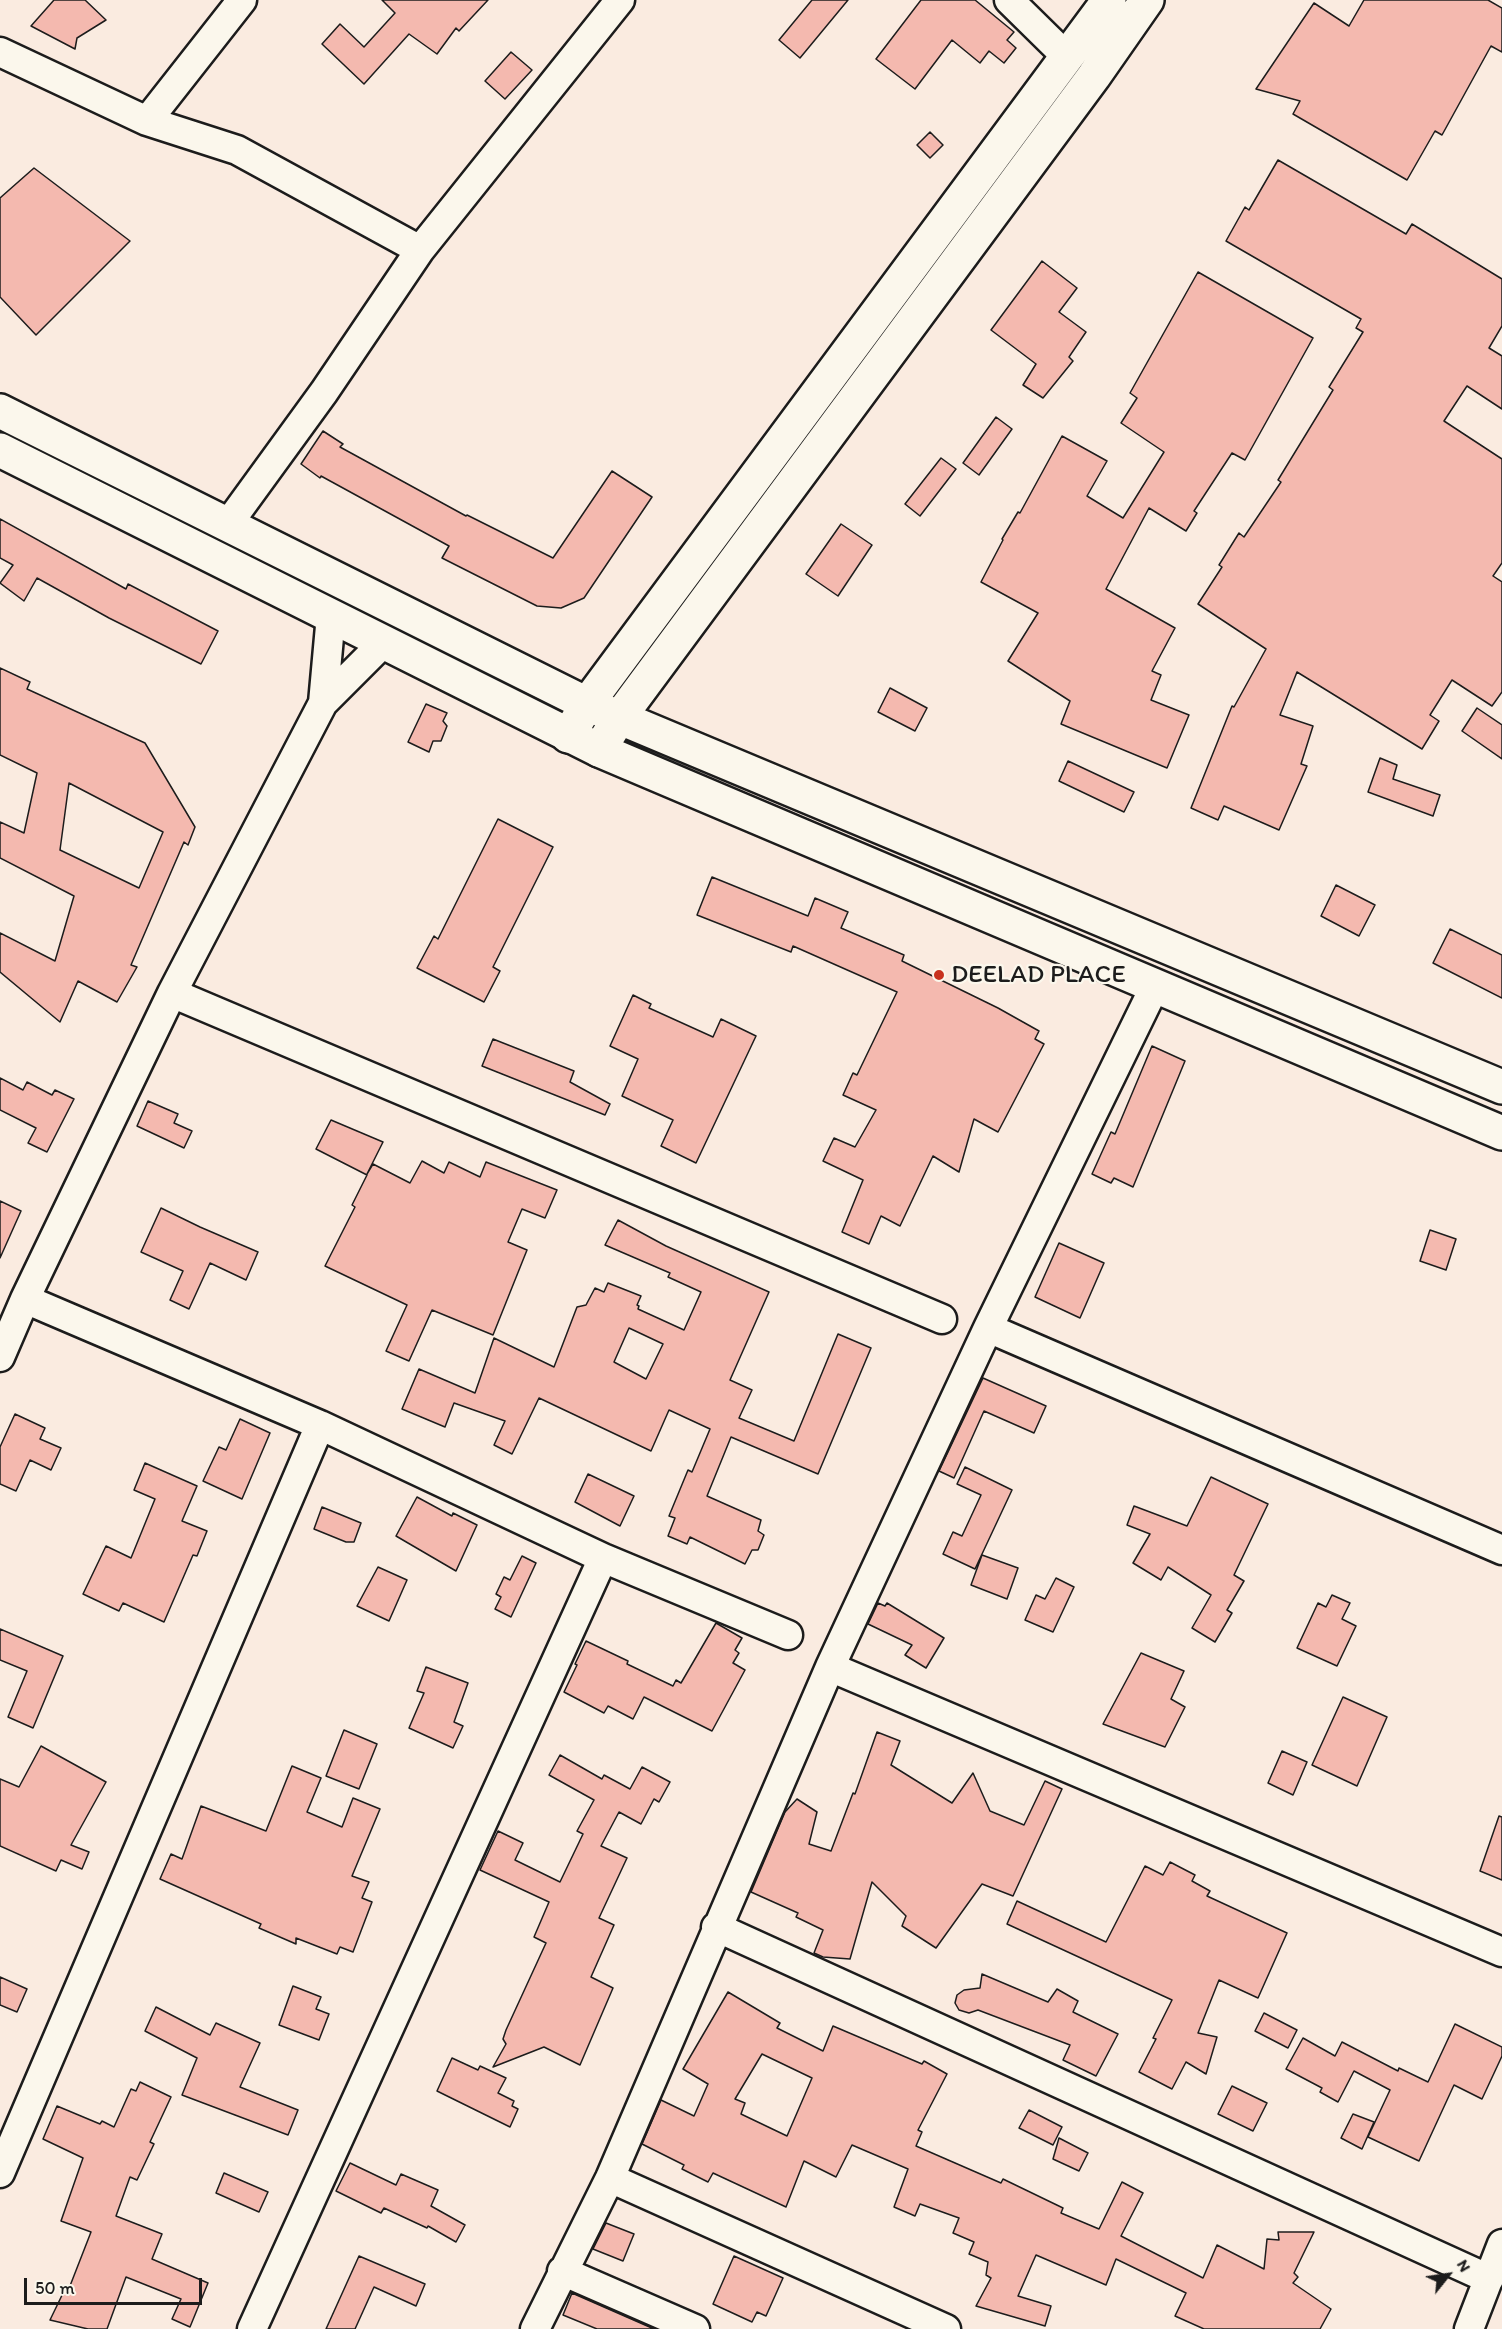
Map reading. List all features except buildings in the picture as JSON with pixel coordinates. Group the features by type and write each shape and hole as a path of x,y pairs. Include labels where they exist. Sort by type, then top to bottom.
{"main road":[{"path":"568,736 587,704 1109,0"},
{"path":"599,750 619,718 1065,114 1141,2"},
{"path":"0,411 587,704 1502,1087"},
{"path":"0,450 568,736 1502,1133"}],"street":[{"path":"147,121 242,0"},
{"path":"228,524 324,393 420,250 620,0"},
{"path":"1009,0 1067,57"},
{"path":"0,52 147,121 237,150 420,250"},
{"path":"323,703 331,615"},
{"path":"0,1357 25,1299 172,993 323,703 383,643"},
{"path":"535,2329 610,2178 716,1927 830,1667 987,1328 1155,986"},
{"path":"172,993 942,1319"},
{"path":"25,1299 320,1425 603,1558 788,1635"},
{"path":"987,1328 1502,1550"},
{"path":"0,2173 320,1425"},
{"path":"252,2329 603,1558"},
{"path":"830,1667 1502,1952"},
{"path":"716,1927 1488,2279"},
{"path":"610,2178 946,2329"},
{"path":"1469,2329 1502,2244"},
{"path":"562,2271 695,2329"}],"place":[{"name":"DEELAD PLACE","path":"939,975"}]}
